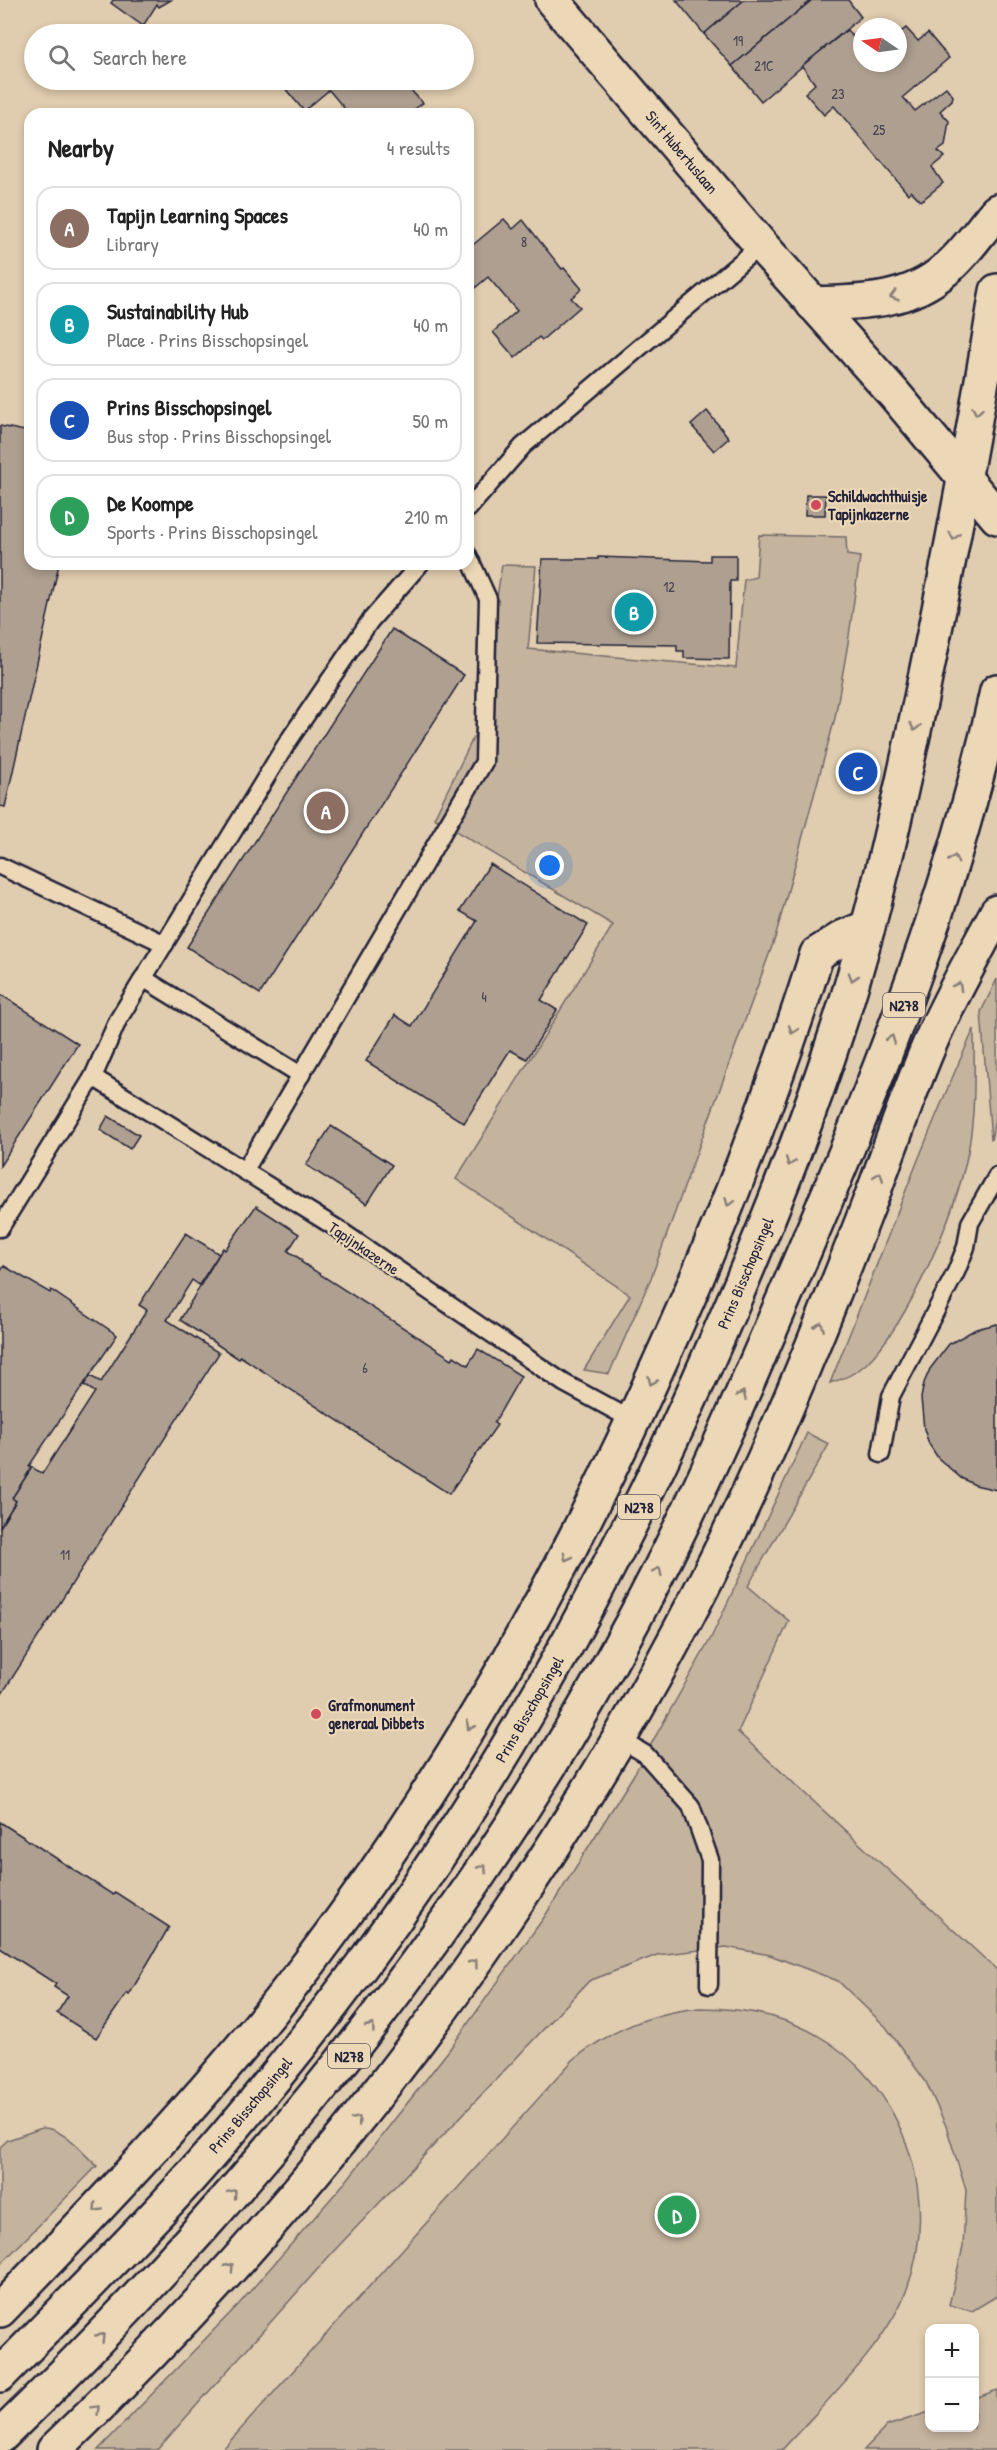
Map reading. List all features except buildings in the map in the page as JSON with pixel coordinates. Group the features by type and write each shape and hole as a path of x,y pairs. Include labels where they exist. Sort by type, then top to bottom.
{"street":[{"name":"Sint Hubertuslaan","path":"552,0 760,245 881,378 997,518"},
{"path":"813,304 875,301 916,289 946,270 997,210"},
{"name":"Prins Bisschopsingel","path":"0,2375 153,2218 221,2141 321,2019 397,1917 458,1827 551,1674 622,1542 673,1439 735,1299 811,1106 838,1028 868,927 901,794 965,478 997,291"},
{"name":"N278","path":"0,2437 160,2276 344,2062 410,1975 521,1810 581,1713 632,1623 692,1505 773,1324 870,1094 919,964 951,869 997,691"},
{"path":"54,2450 192,2309 268,2225 376,2098 491,1939 620,1739 687,1617 763,1460 803,1370 924,1058 943,1015 997,912"},
{"path":"0,2310 124,2180 186,2110 307,1965 381,1864 431,1790 510,1660 567,1556 634,1421 727,1206 773,1089 817,954 844,937 868,927"},
{"path":"870,1094 924,1058"}],"lane":[{"path":"474,502 523,446 760,245"},
{"path":"245,1170 484,762 488,599 474,568"},
{"path":"0,1228 93,1077 118,1020 287,743 370,621 415,570"},
{"path":"0,866 165,944"},
{"path":"143,978 301,1075"},
{"name":"Tapijnkazerne","path":"93,1077 245,1170 347,1236 564,1383 634,1421"},
{"path":"881,1454 891,1396 956,1272 966,1246 970,1223 997,1176"},
{"path":"620,1739 645,1754 691,1806 710,1860 709,1985"}],"shaded area":[{"path":"759,535 846,537 847,555 860,557 835,718 775,938 651,1278 609,1374 584,1370 630,1295 456,1179 613,925 434,818 476,732 502,565 536,566 528,649 736,668 744,580 756,577"},
{"path":"997,979 997,1109 991,1140 981,1012"},
{"path":"974,1029 971,1137 962,1177 942,1234 914,1294 883,1345 858,1371 830,1383 918,1160"},
{"path":"807,1433 829,1444 748,1586 789,1621 738,1732 997,1970 997,2296 972,2311 949,2305 963,2247 966,2190 946,2126 926,2082 886,2027 838,1981 770,1955 726,1947 657,1955 589,1981 332,2253 157,2450 98,2450 239,2304 347,2180 449,2050 545,1916 633,1776 711,1638"},
{"path":"699,2008 767,2015 789,2022 826,2040 857,2066 882,2096 902,2132 914,2170 919,2209 917,2250 907,2289 884,2332 869,2353 782,2450 222,2450 573,2060 602,2040 632,2025 665,2014"},
{"path":"42,2128 65,2136 97,2166 0,2265 0,2147 8,2140"},
{"path":"997,2390 997,2450 864,2450 887,2426 925,2413 925,2432 979,2432 979,2397"}],"place":[{"name":"Schildwachthuisje Tapijnkazerne","path":"816,505"},
{"name":"Sustainability Hub","path":"634,612"},
{"name":"Prins Bisschopsingel","path":"858,772"},
{"name":"Tapijn Learning Spaces","path":"326,811"},
{"name":"Grafmonument generaal Dibbets","path":"316,1714"},
{"name":"De Koompe","path":"677,2215"}]}
